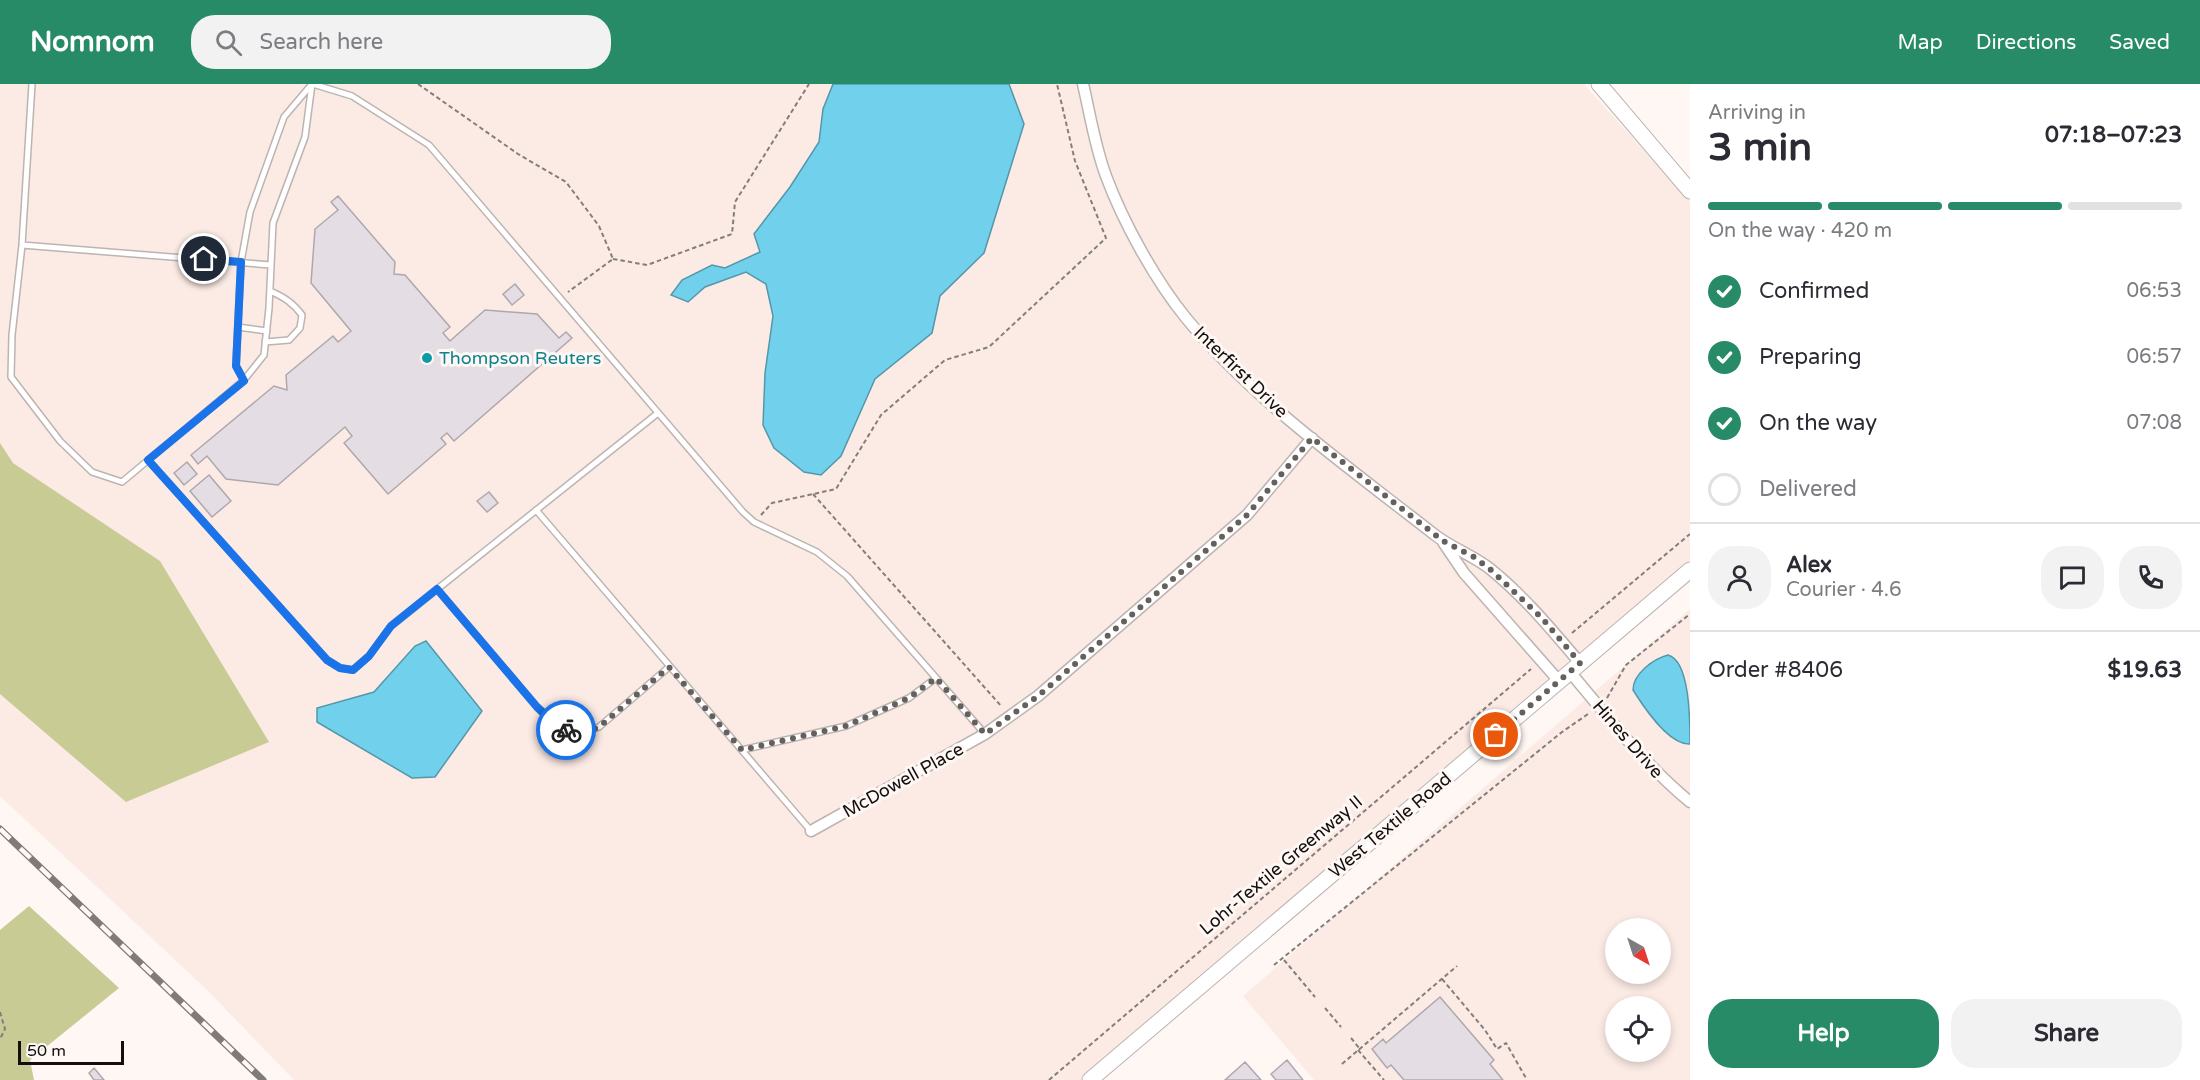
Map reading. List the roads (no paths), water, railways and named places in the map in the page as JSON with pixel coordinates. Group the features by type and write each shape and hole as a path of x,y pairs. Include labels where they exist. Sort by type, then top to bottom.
{"main road":[{"path":"1599,84 1690,191"},
{"name":"West Textile Road","path":"1090,1080 1690,570"}],"street":[{"name":"Interfirst Drive","path":"1083,84 1106,176 1139,248 1185,317 1241,377 1312,438 1443,541 1474,557 1491,570 1542,618 1570,672"},
{"name":"McDowell Place","path":"811,831 985,734 1038,696 1247,515 1312,438"},
{"name":"Interfirst Drive","path":"1443,541 1464,573 1570,672"},
{"name":"Hines Drive","path":"1570,672 1663,780 1690,802"}],"lane":[{"path":"32,84 22,245 12,335 11,377 60,441 92,472 122,482 244,381 264,355 273,223 305,136 312,84"},
{"path":"244,381 236,366 237,327 241,262 250,212 284,117 312,84"},
{"path":"312,84 352,96 429,145 743,512 754,522 817,552 847,576 985,734"},
{"path":"22,245 271,265"},
{"path":"265,342 290,340 300,328 302,315 289,301 270,291"},
{"path":"237,327 267,331"},
{"path":"148,460 327,660 340,668 353,670 369,656 391,626 658,413"},
{"path":"536,510 811,831"},
{"path":"437,589 537,707 555,724 574,736 599,727 669,667"},
{"path":"742,750 846,726 909,698 936,678"}],"water":[{"path":"833,84 1009,84 1024,124 984,253 940,296 932,333 875,379 841,456 821,475 804,472 774,448 763,425 765,373 773,316 766,284 746,272 705,287 688,302 671,295 682,280 712,265 725,268 760,252 754,234 790,187 819,142 823,109"},
{"path":"426,641 482,711 435,777 412,778 317,722 317,708 374,692 415,646"},
{"path":"1668,655 1681,668 1685,679 1689,707 1690,744 1682,743 1665,732 1633,690 1636,678 1645,668"}],"railway":[{"path":"0,829 263,1080"}],"place":[{"name":"Thompson Reuters","path":"427,358"}]}
